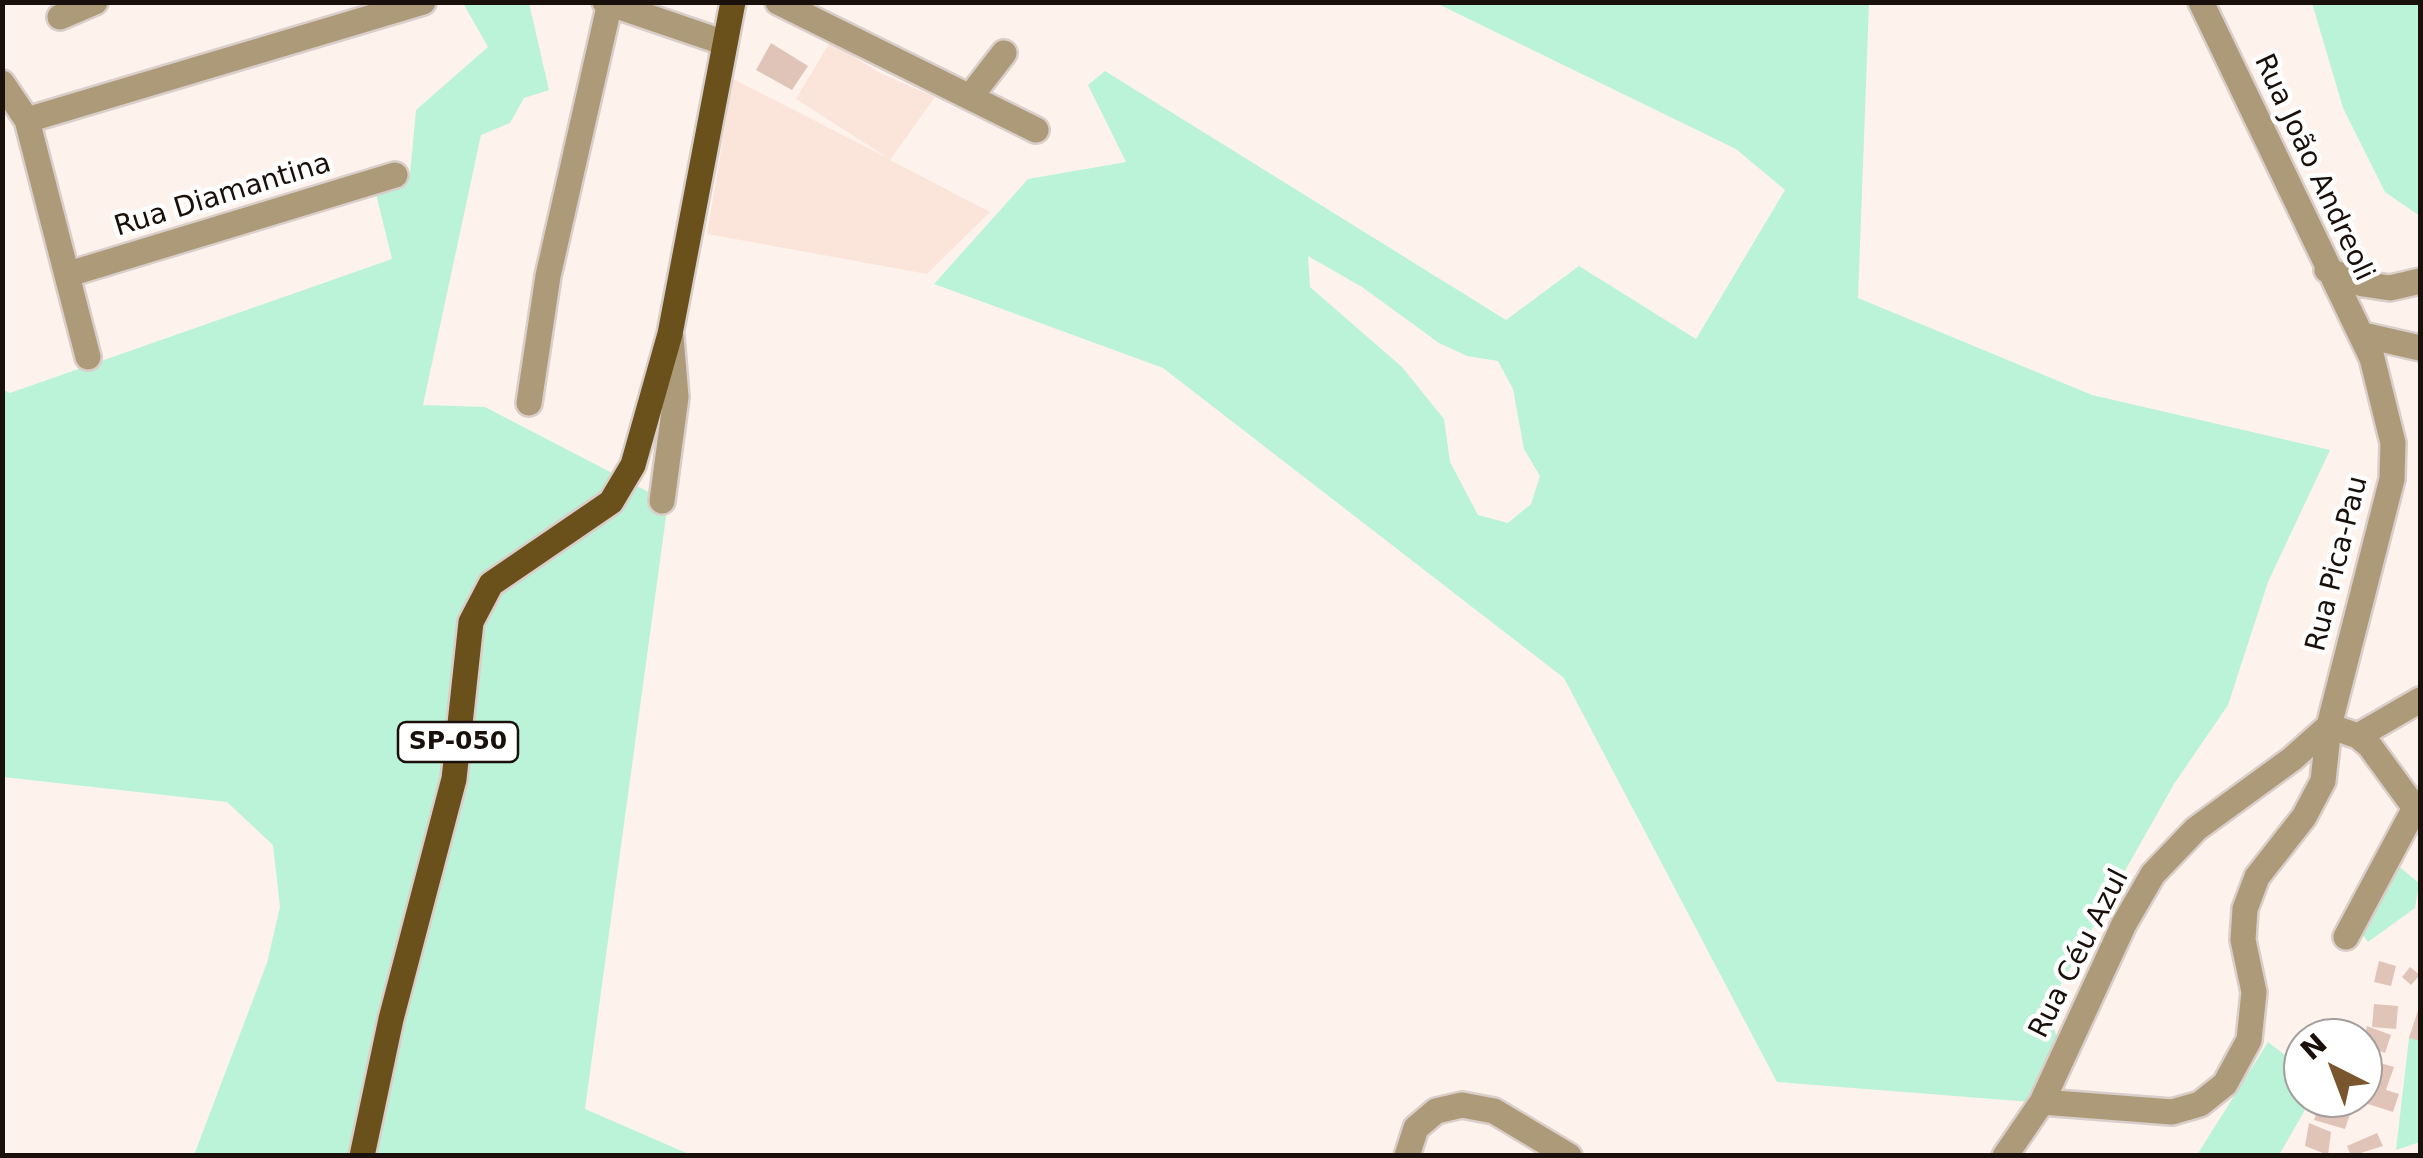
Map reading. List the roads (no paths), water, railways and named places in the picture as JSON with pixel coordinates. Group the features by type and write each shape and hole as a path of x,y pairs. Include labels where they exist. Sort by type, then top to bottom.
{"main road":[{"name":"SP-050","path":"362,1156 392,1019 454,778 467,647 478,602 508,568 611,502 623,488 670,334 733,2"}],"street":[{"path":"60,16 95,2"},
{"path":"27,120 423,2"},
{"path":"778,2 1036,130"},
{"name":"Rua João Andreoli","path":"2201,2 2345,304"},
{"path":"529,402 548,276 607,5 725,44"},
{"path":"970,97 1004,53"},
{"path":"2,83 27,120 88,357"},
{"name":"Rua Diamantina","path":"69,274 395,175"},
{"path":"2327,270 2363,284 2390,288 2420,280"},
{"name":"Rua Pica-Pau","path":"2042,1102 2172,1112 2200,1104 2225,1084 2249,1040 2254,992 2243,940 2245,910 2257,877 2304,817 2323,782 2329,726 2392,479 2393,443 2363,335 2345,304"},
{"path":"662,501 676,398 670,334"},
{"path":"2363,335 2420,348"},
{"path":"2358,736 2420,700"},
{"path":"2329,726 2358,736 2415,808 2346,937"},
{"name":"Rua Céu Azul","path":"2005,1156 2042,1102 2124,924 2152,874 2196,829 2292,759 2329,726"},
{"path":"1407,1156 1416,1128 1436,1111 1462,1105 1494,1111 1568,1156"}]}
